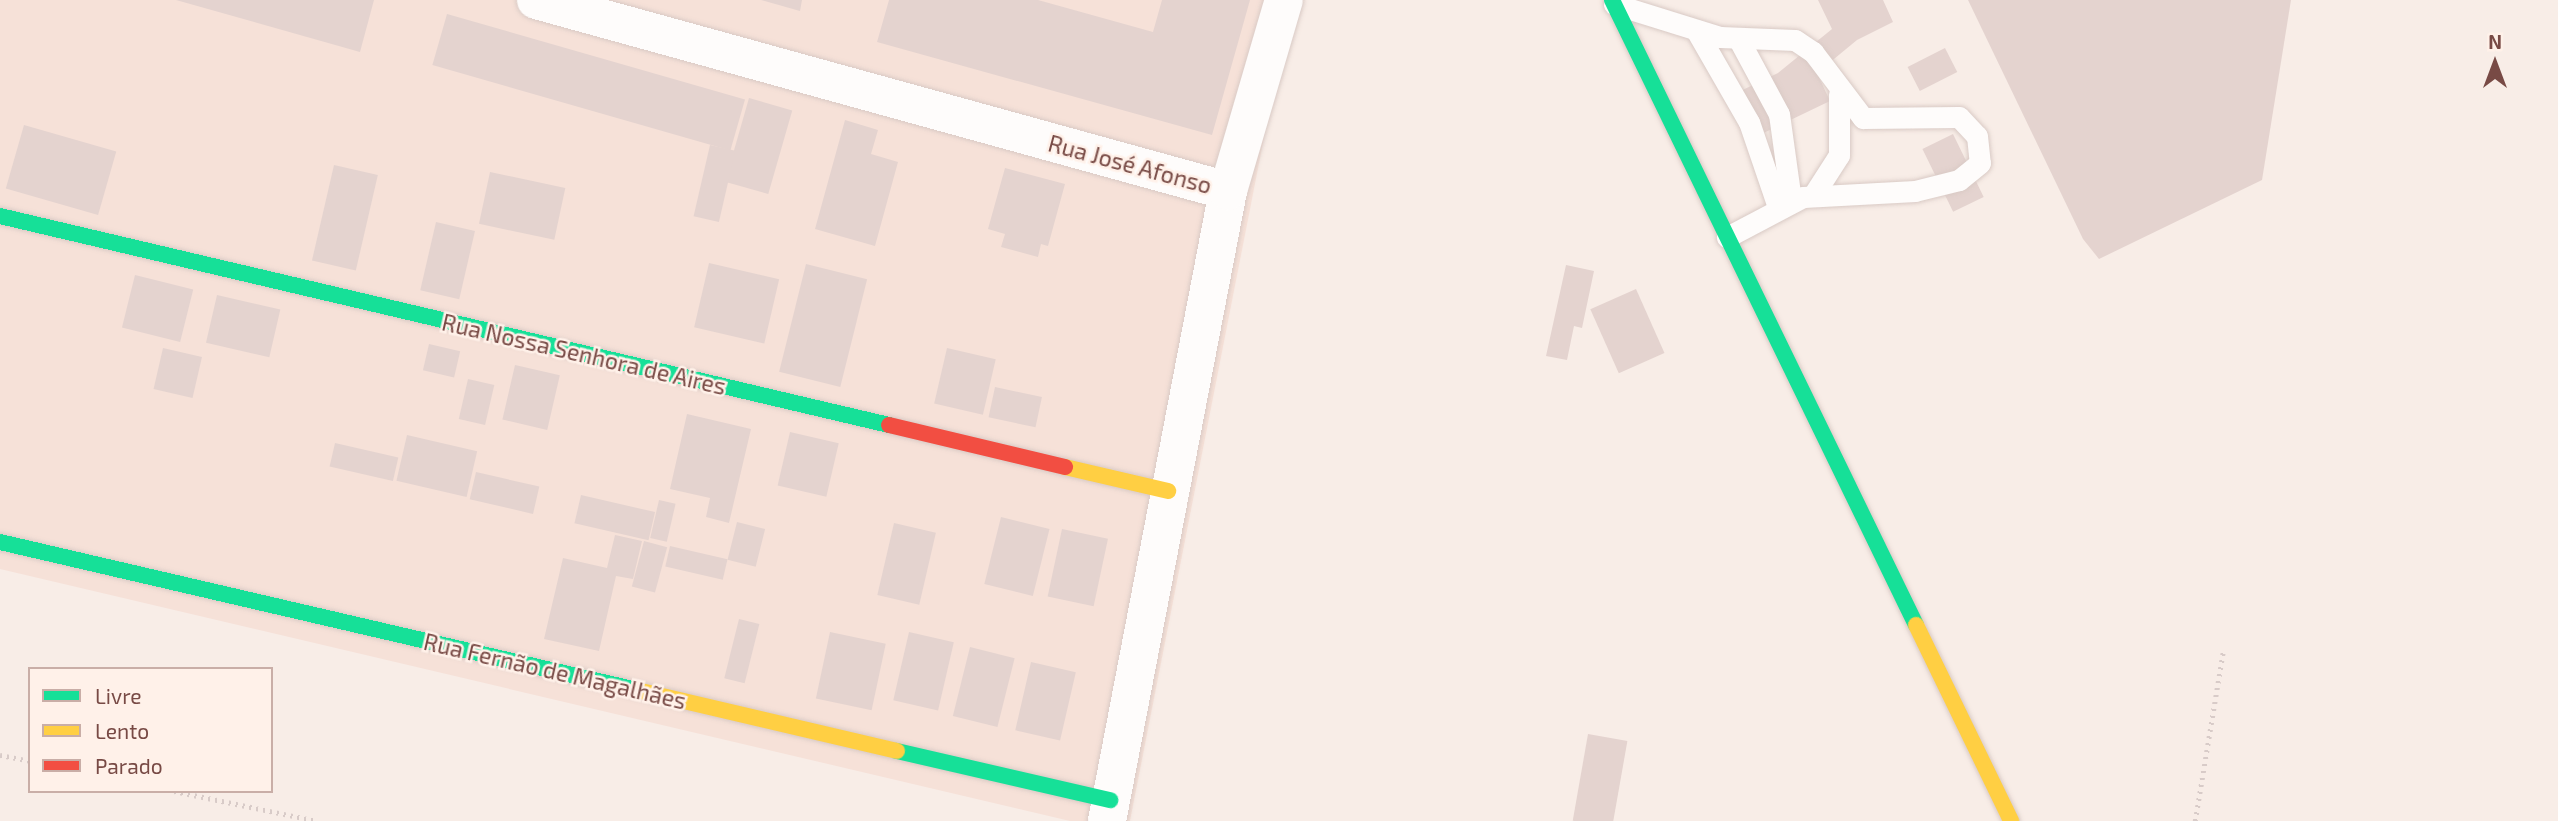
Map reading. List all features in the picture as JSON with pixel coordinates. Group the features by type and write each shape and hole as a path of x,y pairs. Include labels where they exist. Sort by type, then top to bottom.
{"street":[{"name":"Rua José Afonso","path":"536,0 1228,191 1168,491 1109,810"},
{"path":"1228,191 1284,0"},
{"path":"1613,2 2011,821"},
{"name":"Rua Nossa Senhora de Aires","path":"0,216 1168,491"},
{"name":"Rua Fernão de Magalhães","path":"0,542 1109,810"}],"lane":[{"path":"1613,2 1696,30 1738,38 1801,43 1839,94 1870,120 1959,117 1972,126 1982,155 1968,174 1933,189 1814,194 1784,204 1727,237"},
{"path":"1696,30 1749,122 1784,204"},
{"path":"1738,38 1779,114 1784,204"},
{"path":"1814,194 1839,155 1839,94"}],"path":[{"path":"2195,821 2223,651"},
{"path":"0,755 28,761"},
{"path":"184,793 317,821"}],"shaded area":[{"path":"0,0 1291,0 1130,821 1070,821 0,569"}],"building":[{"path":"176,0 374,0 360,52"},
{"path":"761,0 802,0 800,11"},
{"path":"889,0 1038,0 1153,32 1162,0 1250,0 1212,135 877,42"},
{"path":"1818,0 1883,0 1893,22 1857,40 1817,73 1830,101 1749,140 1728,97 1778,73 1832,29"},
{"path":"1968,0 2291,0 2262,180 2099,259 2083,239"},
{"path":"447,14 745,99 730,150 432,65"},
{"path":"1945,48 1957,72 1920,91 1908,67"},
{"path":"749,98 792,110 768,194 725,182"},
{"path":"845,120 878,130 871,154 898,162 875,246 815,229"},
{"path":"24,125 116,151 98,215 6,188"},
{"path":"1953,134 1984,197 1953,212 1922,149"},
{"path":"710,145 735,151 719,222 694,216"},
{"path":"334,165 378,175 356,271 312,260"},
{"path":"1005,168 1065,184 1048,246 1041,244 1038,257 1001,247 1005,234 988,229"},
{"path":"490,172 565,188 554,240 479,224"},
{"path":"436,222 475,231 459,299 420,290"},
{"path":"709,263 779,279 764,344 694,327"},
{"path":"806,264 867,279 840,387 779,372"},
{"path":"1566,265 1594,271 1582,328 1574,326 1567,360 1546,356"},
{"path":"135,275 193,290 180,342 122,327"},
{"path":"1636,289 1664,353 1619,373 1590,309"},
{"path":"217,295 280,310 269,357 206,343"},
{"path":"429,344 460,351 454,378 423,370"},
{"path":"163,348 202,357 193,398 154,389"},
{"path":"947,348 996,359 983,415 934,404"},
{"path":"515,365 560,375 547,430 502,420"},
{"path":"468,379 494,385 485,425 459,419"},
{"path":"995,387 1042,397 1036,427 989,417"},
{"path":"687,414 751,429 729,523 706,517 710,498 670,489"},
{"path":"790,432 839,443 826,497 778,486"},
{"path":"407,435 477,451 467,497 396,481"},
{"path":"335,443 398,458 393,481 330,466"},
{"path":"476,472 539,487 533,514 470,499"},
{"path":"581,495 655,512 649,540 574,523"},
{"path":"659,500 676,504 667,542 650,538"},
{"path":"1001,517 1050,529 1033,596 984,584"},
{"path":"737,522 765,529 756,567 728,560"},
{"path":"894,523 936,533 919,605 877,595"},
{"path":"1062,529 1108,539 1094,606 1048,596"},
{"path":"615,535 642,541 633,579 616,576 599,651 544,639 563,558 607,568"},
{"path":"644,541 667,547 655,593 632,586"},
{"path":"670,546 727,559 723,580 665,566"},
{"path":"739,619 759,624 745,683 724,678"},
{"path":"830,632 886,644 872,710 816,699"},
{"path":"909,632 954,642 938,711 893,700"},
{"path":"970,647 1015,658 997,727 953,716"},
{"path":"1031,662 1076,672 1060,741 1015,730"},
{"path":"1588,734 1627,741 1613,821 1573,821"}],"traffic: fast":[{"path":"1612,0 1916,625"},
{"path":"0,216 889,425"},
{"path":"0,542 637,690"},
{"path":"897,751 1110,800"}],"traffic: slow":[{"path":"1065,467 1168,491"},
{"path":"1916,625 2011,821"},
{"path":"637,690 897,751"}],"traffic: jam":[{"path":"889,425 1065,467"}]}
